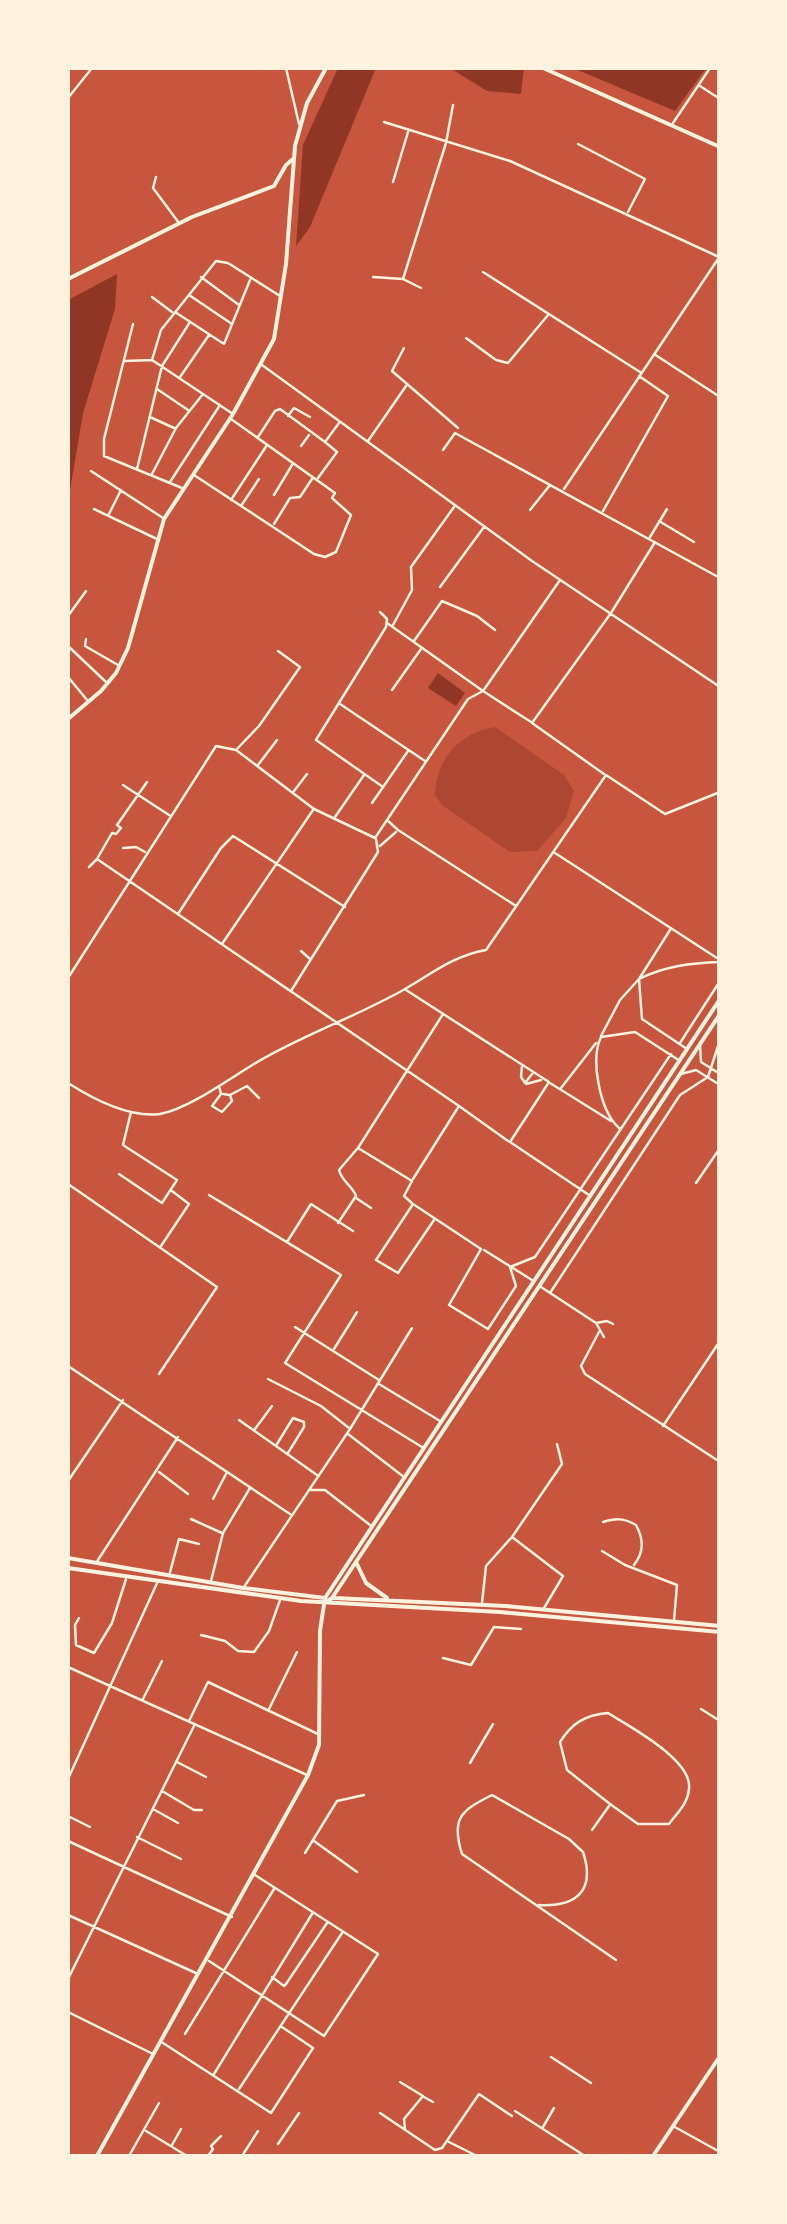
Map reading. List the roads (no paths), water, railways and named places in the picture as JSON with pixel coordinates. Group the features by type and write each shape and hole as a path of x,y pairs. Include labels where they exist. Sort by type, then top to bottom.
{"main road":[{"path":"68,719 108,683 119,666 128,648 164,518 262,366 274,339 282,296 293,159 307,103 326,68"},
{"path":"543,68 720,147"},
{"path":"68,279 180,224 274,186 293,159"},
{"path":"327,1600 356,1562 720,999"},
{"path":"98,2156 308,1775 319,1745 320,1631 334,1584 720,1014"},
{"path":"68,1558 327,1600 720,1629"},
{"path":"356,1562 366,1583 389,1600"},
{"path":"68,1569 281,1599 482,1604 720,1629"},
{"path":"309,1596 322,1594 334,1584"},
{"path":"652,2156 720,2056"}],"street":[{"path":"68,98 90,68"},
{"path":"286,68 300,126"},
{"path":"672,123 710,68"},
{"path":"698,85 720,99"},
{"path":"402,279 446,143 453,105"},
{"path":"384,122 510,161 719,257 563,491"},
{"path":"392,182 408,130"},
{"path":"578,144 645,179 627,213"},
{"path":"156,177 152,188 180,224"},
{"path":"152,360 162,330 216,261 282,296"},
{"path":"483,272 668,396 602,512"},
{"path":"201,277 240,306"},
{"path":"152,297 224,344 251,278"},
{"path":"373,278 402,279 421,288"},
{"path":"188,294 234,325"},
{"path":"466,338 496,360 508,363 549,314"},
{"path":"136,470 162,366 190,322"},
{"path":"133,324 104,438 104,456 184,489"},
{"path":"180,378 209,334"},
{"path":"404,348 392,371 458,428"},
{"path":"652,353 720,397"},
{"path":"124,361 152,360 180,378 335,493 332,498 351,514 336,552 326,558 240,508 193,474"},
{"path":"262,366 484,526 720,687"},
{"path":"368,441 407,384"},
{"path":"156,389 190,411"},
{"path":"152,476 176,428 203,394"},
{"path":"169,483 220,405"},
{"path":"288,416 294,408 310,417"},
{"path":"258,438 275,410 280,409 337,452 300,497 290,498 274,525"},
{"path":"150,417 176,428"},
{"path":"324,442 340,422"},
{"path":"443,450 455,432 720,578"},
{"path":"301,446 310,434"},
{"path":"230,501 267,445"},
{"path":"274,495 293,464"},
{"path":"91,471 164,518"},
{"path":"240,508 259,479"},
{"path":"530,510 550,484"},
{"path":"108,515 122,489"},
{"path":"392,627 412,590 411,567 455,505"},
{"path":"649,538 667,508"},
{"path":"94,509 158,539"},
{"path":"659,521 694,542"},
{"path":"440,587 484,526"},
{"path":"532,723 611,613 655,542"},
{"path":"375,838 468,699 483,691 560,579"},
{"path":"68,616 86,591"},
{"path":"414,642 442,601 477,616 495,630"},
{"path":"380,612 386,623 316,740 383,786"},
{"path":"386,623 665,814 720,792"},
{"path":"86,640 85,646 119,666"},
{"path":"68,646 108,683"},
{"path":"392,690 422,648"},
{"path":"236,750 259,726 300,667 278,651"},
{"path":"68,676 88,701"},
{"path":"340,704 426,762"},
{"path":"257,766 277,740"},
{"path":"68,978 216,746 236,750 314,808 375,838 378,847"},
{"path":"372,803 408,750"},
{"path":"293,792 307,774"},
{"path":"68,1083 131,1112 163,1114 277,1050 405,989 443,964 486,950 606,774"},
{"path":"334,818 364,775"},
{"path":"89,866 112,832 116,834 121,828 117,826 147,782"},
{"path":"123,785 170,816"},
{"path":"221,944 314,808"},
{"path":"387,820 518,907"},
{"path":"290,992 378,847 398,830"},
{"path":"178,914 233,836 344,908"},
{"path":"123,848 136,847 146,852"},
{"path":"554,852 720,961"},
{"path":"97,859 590,1196"},
{"path":"561,1088 601,1037 620,1000 639,979 671,928"},
{"path":"301,951 311,960"},
{"path":"639,979 658,969 720,961"},
{"path":"639,979 642,1018 688,1049"},
{"path":"679,1043 720,981"},
{"path":"405,989 620,1129"},
{"path":"338,1223 355,1197 339,1170 358,1148 443,1014"},
{"path":"601,1037 635,1032 680,1060"},
{"path":"550,1293 680,1094 708,1077 720,1040"},
{"path":"597,1042 598,1075 612,1122"},
{"path":"700,1043 701,1062 720,1074"},
{"path":"510,1267 535,1258 671,1054"},
{"path":"522,1066 521,1076 526,1084"},
{"path":"679,1074 696,1070 720,1085"},
{"path":"526,1084 533,1072"},
{"path":"526,1084 542,1079"},
{"path":"510,1142 550,1082"},
{"path":"219,1084 221,1094 212,1106 222,1112 232,1101 230,1095"},
{"path":"221,1094 230,1095 247,1086 259,1098"},
{"path":"460,1106 404,1196 596,1323 613,1324"},
{"path":"119,1174 162,1203 177,1180 123,1145 131,1112"},
{"path":"358,1148 412,1181"},
{"path":"696,1184 720,1148"},
{"path":"68,1192 69,1186 217,1287 159,1374"},
{"path":"161,1246 189,1204 170,1190"},
{"path":"209,1195 341,1275 285,1363 424,1448"},
{"path":"355,1197 371,1208"},
{"path":"287,1242 311,1204 352,1231"},
{"path":"413,1204 376,1260 398,1273 434,1218"},
{"path":"481,1248 449,1305 488,1329 516,1286 510,1267"},
{"path":"333,1350 357,1312"},
{"path":"596,1323 604,1338"},
{"path":"294,1327 442,1421"},
{"path":"243,1588 349,1431 412,1328"},
{"path":"598,1332 581,1366 586,1374 720,1462"},
{"path":"663,1426 720,1341"},
{"path":"68,1366 291,1514"},
{"path":"68,1376 73,1369"},
{"path":"268,1380 321,1406 371,1455 404,1477"},
{"path":"68,1480 123,1400"},
{"path":"254,1430 272,1406"},
{"path":"276,1446 293,1418 304,1422 288,1454"},
{"path":"239,1420 318,1476"},
{"path":"96,1564 178,1437"},
{"path":"482,1604 486,1566 512,1537 562,1464 557,1444"},
{"path":"212,1499 228,1471"},
{"path":"158,1472 188,1494"},
{"path":"211,1583 223,1533 250,1486"},
{"path":"308,1490 325,1490 372,1526"},
{"path":"191,1518 223,1533"},
{"path":"603,1522 615,1518 636,1526 642,1545 632,1566"},
{"path":"512,1537 564,1576 543,1610"},
{"path":"169,1576 179,1539 198,1544"},
{"path":"602,1551 677,1585 674,1623"},
{"path":"68,1780 159,1575"},
{"path":"79,1618 74,1635 76,1645 94,1653 112,1624 126,1578"},
{"path":"201,1635 225,1642 238,1651 254,1652 269,1631 281,1599"},
{"path":"443,1658 471,1665 494,1626 521,1630"},
{"path":"268,1710 297,1652"},
{"path":"143,1700 162,1662"},
{"path":"68,1667 308,1775"},
{"path":"189,1722 208,1682 319,1734"},
{"path":"701,1709 720,1721"},
{"path":"608,1713 664,1750 684,1768 691,1784 686,1802 669,1824 638,1824 610,1804 567,1770 560,1742 571,1724 594,1714 608,1713"},
{"path":"68,1979 195,1724"},
{"path":"470,1763 493,1724"},
{"path":"176,1761 206,1777"},
{"path":"161,1790 194,1810 202,1810"},
{"path":"305,1854 337,1800 364,1795"},
{"path":"539,1906 559,1906 580,1896 586,1884 583,1852 568,1839 492,1796 472,1805 456,1820 455,1832 462,1854 616,1960"},
{"path":"592,1830 610,1804"},
{"path":"152,1809 178,1823"},
{"path":"68,1816 90,1827"},
{"path":"137,1838 181,1859"},
{"path":"312,1840 358,1872"},
{"path":"68,1841 232,1918"},
{"path":"208,1960 324,2036 378,1954 255,1875"},
{"path":"185,2034 274,1888"},
{"path":"214,2075 313,1913"},
{"path":"68,1915 200,1974"},
{"path":"272,1978 286,1984 328,1922"},
{"path":"238,2090 343,1932"},
{"path":"68,2012 154,2055"},
{"path":"162,2042 271,2113 313,2048 282,2027"},
{"path":"551,2057 591,2083"},
{"path":"400,2082 433,2102"},
{"path":"380,2112 436,2150 442,2148 479,2094 585,2156"},
{"path":"405,2130 404,2119 423,2096"},
{"path":"129,2156 160,2103"},
{"path":"542,2128 554,2108"},
{"path":"278,2144 299,2113"},
{"path":"673,2126 720,2152"},
{"path":"171,2147 181,2129"},
{"path":"144,2130 187,2156"},
{"path":"242,2156 258,2132"},
{"path":"208,2156 221,2136"},
{"path":"447,2140 477,2156"},
{"path":"174,2156 177,2150"}]}
